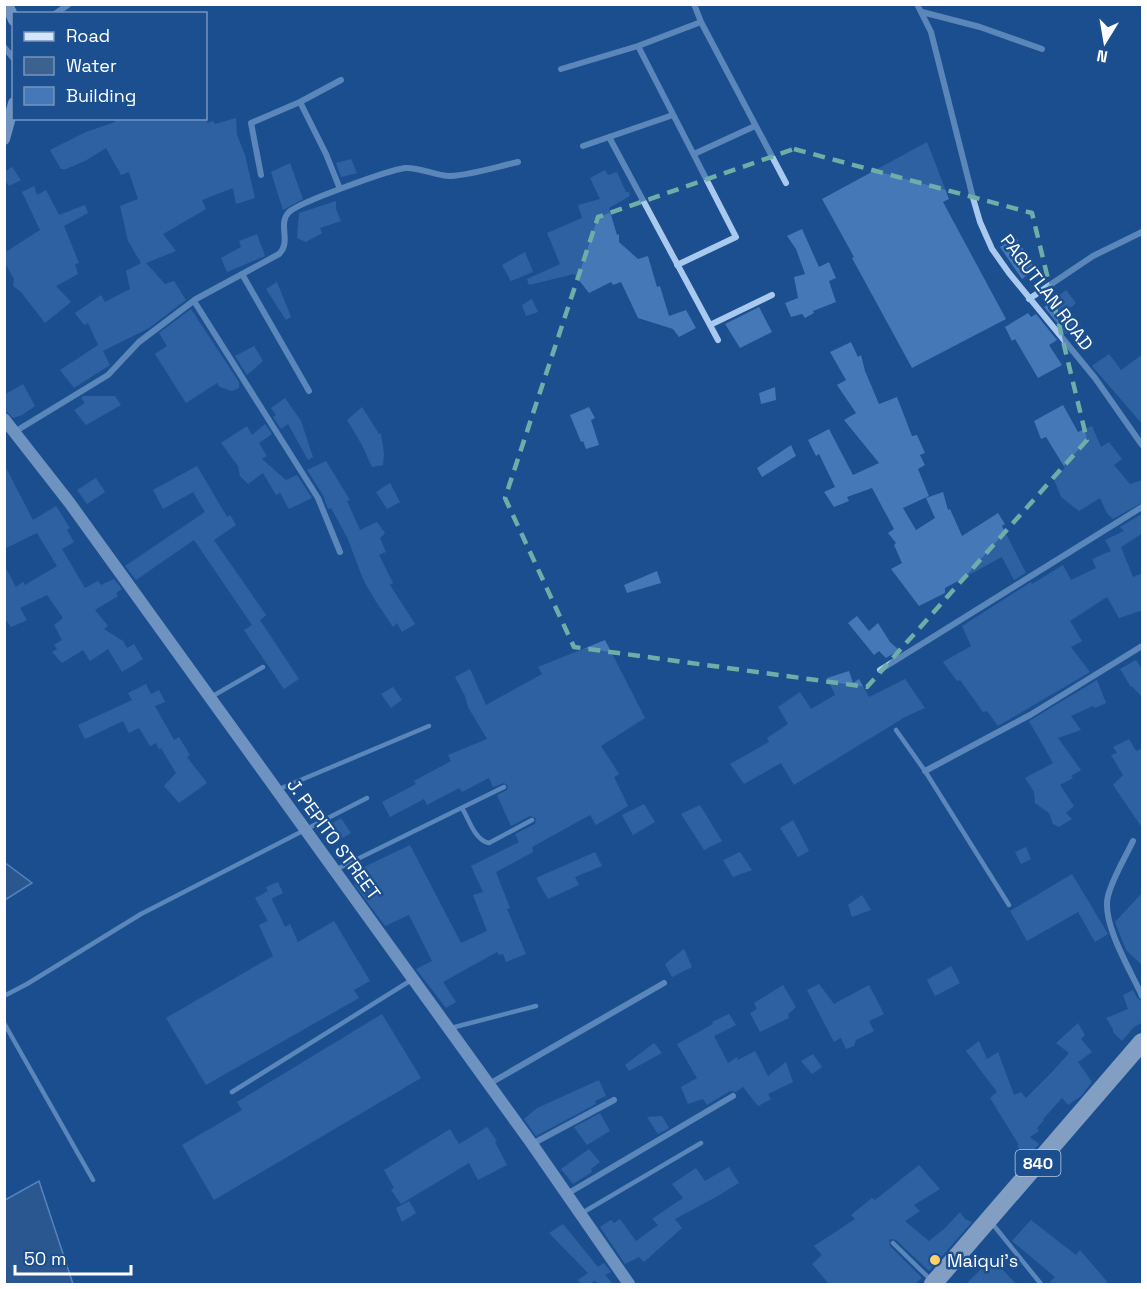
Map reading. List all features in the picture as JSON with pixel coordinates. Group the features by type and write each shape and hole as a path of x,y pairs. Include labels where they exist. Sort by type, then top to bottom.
{"highway":[{"name":"840","path":"934,1284 1143,1042"}],"street":[{"path":"694,4 700,22 786,183"},
{"name":"PAGUTLAN ROAD","path":"917,4 931,32 980,222 992,249 1095,378 1143,445"},
{"path":"922,12 980,27 1042,49"},
{"path":"561,69 639,46 700,22"},
{"path":"639,46 736,237 677,265"},
{"path":"261,175 251,123 341,81"},
{"path":"300,102 326,154 340,189"},
{"path":"4,139 12,110"},
{"path":"583,146 673,115"},
{"path":"694,154 755,126"},
{"path":"609,137 718,340"},
{"path":"16,431 108,375 139,342 194,301 284,249 286,240 283,225 288,213 306,203 340,189 405,168 451,176 518,162"},
{"path":"1029,298 1093,256 1143,232"},
{"path":"242,274 309,391"},
{"path":"710,325 772,296"},
{"path":"194,301 318,498 340,552"},
{"name":"J. PEPITO STREET","path":"4,419 16,431 69,502 210,697 532,1144 629,1284"},
{"path":"880,670 1143,507"},
{"path":"925,771 1030,715 1143,646"},
{"path":"1132,841 1107,897 1107,912 1119,945 1143,996"},
{"path":"489,1084 664,983"},
{"path":"567,1194 733,1096"},
{"path":"532,1144 614,1100"}],"lane":[{"path":"210,697 263,667"},
{"path":"277,790 429,726"},
{"path":"896,730 925,771 1009,904"},
{"path":"334,870 346,867 504,787"},
{"path":"4,996 141,914 367,798"},
{"path":"462,808 479,838 485,843 532,820"},
{"path":"232,1092 413,979"},
{"path":"449,1029 536,1006"},
{"path":"4,1023 93,1179"},
{"path":"580,1214 701,1143"},
{"path":"989,1220 1041,1284"},
{"path":"893,1244 934,1284"}],"highlighted area":[{"path":"794,149 1032,213 1087,440 867,687 574,647 505,498 598,217"}],"water":[{"path":"4,862 32,883 5,900 4,900"},
{"path":"39,1181 73,1284 5,1284 5,1200"}],"building":[{"path":"236,118 237,135 245,155 255,198 236,204 233,188 202,200 206,209 163,234 176,251 146,263 165,284 174,281 186,300 149,328 103,351 110,365 74,388 60,370 98,345 88,323 84,325 75,313 101,295 105,302 130,289 126,271 141,263 128,241 120,206 138,199 129,172 121,175 106,148 66,169 61,169 50,150 86,132 115,122 114,120 206,120 207,123 213,121 215,124"},
{"path":"927,142 949,199 943,202 1006,319 912,368 822,199"},
{"path":"351,159 357,173 341,177 336,163"},
{"path":"290,163 303,199 283,210 271,172"},
{"path":"12,167 21,180 9,186 4,179 4,172"},
{"path":"605,170 608,175 617,172 630,196 609,208 617,235 619,234 619,242 638,259 648,256 669,316 686,310 696,328 679,337 673,329 638,318 621,282 613,285 611,282 589,293 574,274 529,285 527,279 560,264 547,233 582,218 578,205 600,199 590,178"},
{"path":"34,186 37,195 46,190 59,215 85,205 88,213 64,226 79,263 75,264 78,274 56,286 71,302 45,323 21,292 13,286 14,279 4,262 4,253 40,230 22,192"},
{"path":"336,201 336,209 341,221 320,228 322,233 306,242 297,238 299,213"},
{"path":"802,229 819,267 829,262 836,278 829,281 836,302 813,311 814,313 805,318 802,314 791,317 785,303 798,298 794,277 805,274 796,249 787,236"},
{"path":"257,234 265,256 227,272 221,258 241,247 239,241"},
{"path":"1016,237 1035,269 1022,279 1000,247"},
{"path":"525,252 533,272 511,281 502,265"},
{"path":"277,282 291,317 286,320 266,289"},
{"path":"1066,290 1076,303 1069,309 1081,325 1066,334 1044,307"},
{"path":"532,299 538,312 526,316 522,305"},
{"path":"759,307 772,332 740,348 725,324"},
{"path":"191,309 239,382 239,388 232,391 220,387 217,383 186,403 155,354 167,346 159,333"},
{"path":"1028,313 1031,317 1036,314 1057,340 1049,345 1062,365 1038,378 1015,339 1012,341 1005,327"},
{"path":"851,342 858,357 861,355 879,404 897,397 912,436 917,435 925,453 920,455 925,465 918,469 929,496 903,508 916,530 935,518 926,498 943,492 948,510 950,509 962,536 998,513 1005,524 1002,526 1026,573 1014,580 1002,557 945,588 945,593 919,606 891,569 902,563 894,545 896,543 888,533 894,529 872,488 847,497 849,501 834,507 824,492 835,487 819,454 816,456 808,440 829,429 853,475 879,463 844,420 856,413 837,385 846,380 830,352"},
{"path":"254,346 263,361 247,375 235,356"},
{"path":"1109,354 1121,370 1143,354 1143,425 1092,366"},
{"path":"23,384 35,406 13,418 4,409 4,395"},
{"path":"775,387 776,400 761,404 759,393"},
{"path":"83,396 115,396 121,405 86,425 74,410 85,403 81,398"},
{"path":"285,398 301,421 313,457 308,460 288,424 281,429 273,417 276,415 271,408"},
{"path":"1063,405 1078,432 1092,426 1101,447 1109,442 1122,459 1114,465 1130,484 1143,480 1143,502 1113,519 1107,513 1100,498 1079,511 1061,497 1053,477 1065,468 1046,437 1041,439 1034,421"},
{"path":"362,407 381,434 383,465 372,467 347,420"},
{"path":"589,407 595,418 591,420 599,445 586,449 570,415"},
{"path":"265,424 272,434 259,443 267,456 262,459 286,480 297,475 312,498 289,509 280,493 276,495 263,473 248,484 240,476 238,466 221,443 247,426 252,435"},
{"path":"791,445 796,456 762,477 757,468"},
{"path":"326,461 350,500 347,501 360,530 377,522 385,533 380,538 386,552 379,555 393,583 390,585 415,624 402,632 397,623 393,627 375,600 363,579 347,537 331,508 328,509 323,495 307,470"},
{"path":"4,464 33,520 56,506 70,528 67,530 74,542 62,549 85,588 98,581 101,585 114,579 122,589 116,593 118,596 95,610 108,626 104,629 123,641 127,648 134,644 143,659 122,672 108,649 90,661 83,650 62,663 52,652 57,649 54,645 62,640 54,625 63,618 47,595 20,608 27,620 11,627 4,618 4,565 16,587 23,582 25,585 57,566 37,533 4,549"},
{"path":"197,466 227,517 230,515 236,525 214,540 266,615 260,620 299,679 284,689 244,630 252,625 194,540 136,580 125,566 205,512 193,492 163,509 153,490"},
{"path":"96,478 105,492 87,504 77,490"},
{"path":"390,483 400,502 387,509 376,492"},
{"path":"1143,513 1143,533 1121,547 1133,577 1143,573 1143,610 1119,618 1107,597 1070,621 1082,641 1071,647 1090,672 998,726 987,711 983,712 960,680 957,681 943,662 971,646 962,626 1031,582 1032,584 1063,565 1071,580 1096,568 1092,559 1111,551 1105,540 1124,531 1120,527"},
{"path":"657,571 661,583 627,593 624,585"},
{"path":"857,616 869,631 878,623 890,642 899,650 886,658 879,651 874,655 848,623"},
{"path":"605,640 645,718 601,746 619,774 614,777 628,806 596,825 590,815 532,847 533,852 496,872 510,908 507,909 526,954 506,962 503,954 499,955 497,952 443,982 456,1002 446,1008 416,969 432,961 409,915 385,926 354,884 367,876 364,867 410,845 461,943 487,931 473,895 483,892 471,866 519,842 515,834 535,824 536,818 530,816 511,826 497,795 507,790 508,786 504,783 493,787 489,778 462,792 459,788 427,805 424,799 390,817 382,802 416,784 414,781 451,761 448,755 487,739 468,707 455,677 470,669 486,705 542,674 538,667"},
{"path":"1136,660 1143,671 1143,698 1131,687 1120,669"},
{"path":"849,671 853,683 859,679 869,697 905,679 925,708 905,717 794,785 781,763 744,784 730,764 769,742 767,738 788,724 778,707 800,692 811,709 835,695 827,678"},
{"path":"1097,680 1106,703 1071,716 1081,730 1058,738 1081,770 1071,776 1073,778 1060,785 1074,806 1066,813 1072,819 1059,827 1053,824 1049,813 1035,803 1034,792 1025,778 1053,763 1029,721"},
{"path":"146,684 151,694 159,690 165,702 155,706 174,740 179,737 190,755 187,757 207,783 179,803 164,786 176,773 161,748 159,749 156,743 150,746 139,728 129,733 123,721 85,739 78,725 132,700 128,693"},
{"path":"393,687 402,700 391,708 381,694"},
{"path":"1129,739 1136,751 1143,748 1143,829 1113,785 1123,775 1111,755 1117,753 1113,747"},
{"path":"644,804 655,822 633,835 622,815"},
{"path":"700,805 722,841 704,850 681,814"},
{"path":"341,818 351,833 333,844 323,829"},
{"path":"793,820 809,851 798,857 780,828"},
{"path":"1026,847 1031,859 1021,864 1015,852"},
{"path":"595,852 602,866 575,877 579,885 548,899 536,878"},
{"path":"740,852 752,870 733,877 723,860"},
{"path":"1072,874 1108,934 1095,942 1078,912 1027,941 1010,911"},
{"path":"278,882 283,893 271,899 266,887"},
{"path":"268,891 285,927 290,924 298,942 334,921 370,981 354,990 359,998 206,1085 166,1018 273,956 259,925 268,921 255,898"},
{"path":"1143,892 1143,966 1126,950 1115,922"},
{"path":"862,895 871,910 852,917 848,905"},
{"path":"684,949 692,967 672,977 665,964"},
{"path":"951,966 960,983 935,996 927,980"},
{"path":"819,984 834,1004 869,985 884,1014 869,1021 874,1031 856,1040 854,1046 846,1049 841,1038 834,1042 807,990"},
{"path":"783,985 796,1007 788,1014 789,1018 760,1032 750,1013 757,1009 754,1003"},
{"path":"1133,990 1138,999 1143,1001 1143,1022 1134,1027 1122,1041 1113,1032 1106,1018 1128,1009 1123,995"},
{"path":"382,1014 421,1078 214,1200 182,1145 242,1110 237,1102"},
{"path":"729,1014 736,1025 714,1036 728,1063 737,1057 738,1060 755,1051 768,1076 786,1062 793,1082 768,1094 771,1099 758,1106 743,1087 736,1092 730,1091 707,1105 703,1099 688,1104 681,1087 697,1078 677,1044"},
{"path":"1078,1023 1085,1035 1081,1039 1092,1052 1078,1062 1092,1082 1081,1096 1068,1105 1062,1098 1043,1119 1037,1128 1039,1131 1030,1137 1039,1144 1025,1160 1017,1145 1019,1145 990,1098 997,1092 966,1051 979,1041 987,1059 998,1052 1014,1095 1021,1092 1026,1098 1069,1053 1056,1043"},
{"path":"654,1043 662,1053 629,1071 625,1065"},
{"path":"813,1054 822,1067 812,1074 801,1061"},
{"path":"599,1080 606,1096 595,1101 596,1104 536,1136 524,1119 537,1108"},
{"path":"600,1113 610,1131 587,1145 574,1127"},
{"path":"662,1116 669,1128 658,1134 647,1117"},
{"path":"487,1127 497,1141 495,1142 507,1165 478,1180 469,1163 401,1204 391,1190 394,1188 384,1170 450,1129 459,1144"},
{"path":"589,1149 600,1162 591,1169 592,1172 573,1184 561,1169"},
{"path":"919,1165 940,1189 914,1205 920,1211 905,1221 929,1241 960,1212 965,1219 972,1222 929,1271 896,1240 889,1240 890,1246 922,1278 915,1284 829,1284 812,1264 822,1255 814,1246 855,1219 851,1215 872,1198 875,1200"},
{"path":"729,1167 739,1183 675,1219 682,1228 644,1262 639,1257 625,1264 600,1227 611,1220 614,1223 620,1219 636,1241 658,1225 652,1219 683,1198 672,1184 696,1168 705,1181"},
{"path":"409,1201 416,1213 402,1222 396,1208"},
{"path":"1031,1220 1076,1255 1080,1250 1109,1284 1048,1284 1055,1277 1012,1241"},
{"path":"563,1224 598,1267 604,1263 611,1272 605,1275 613,1284 599,1284 595,1281 581,1284 578,1280 588,1273 549,1233"},
{"path":"992,1258 1016,1284 966,1284"}],"place":[{"name":"Maiqui's","path":"935,1260"}]}
